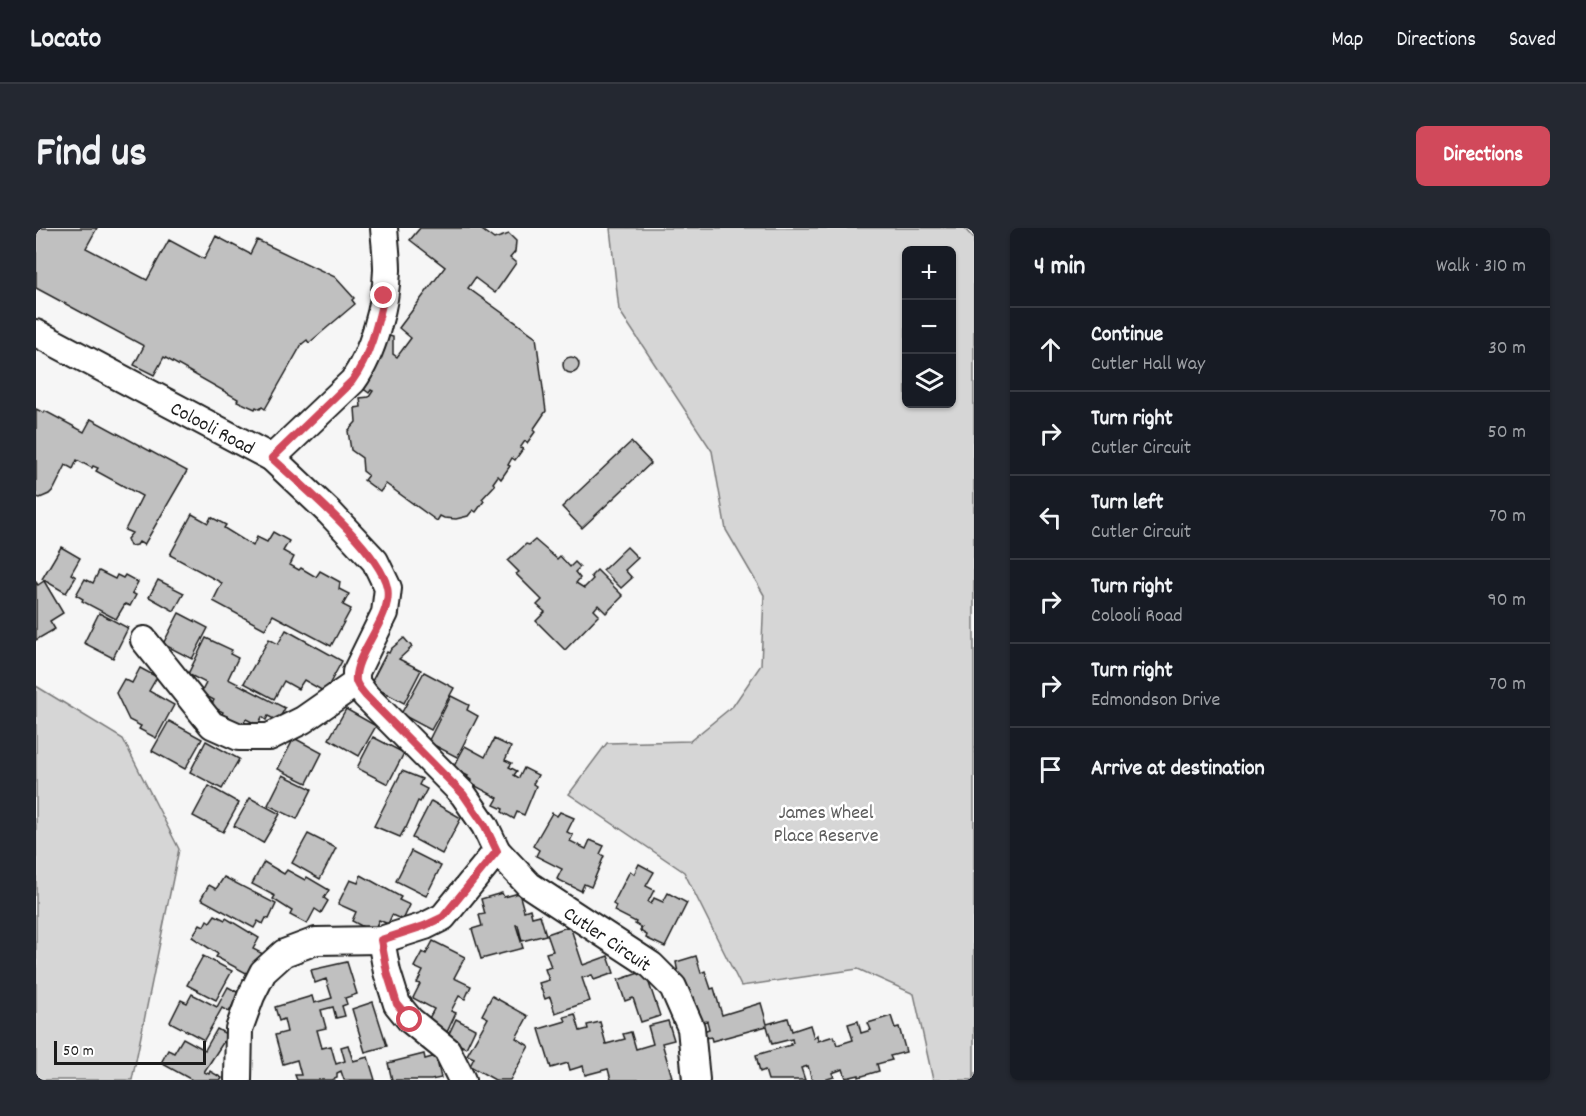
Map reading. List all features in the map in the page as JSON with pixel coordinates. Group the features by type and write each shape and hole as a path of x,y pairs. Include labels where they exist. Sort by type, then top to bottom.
{"street":[{"path":"272,458 352,381 361,369 373,338 384,296 387,271 384,228"},
{"name":"Colooli Road","path":"36,333 272,458 329,512 375,561 388,588 385,613 360,662 356,683"},
{"path":"144,640 212,725 238,737 269,737 303,720 356,683"},
{"name":"Cutler Circuit","path":"356,683 366,696 463,794 485,826 497,851 529,885 651,964 673,987 691,1028 696,1080"},
{"path":"238,1080 239,1029 251,996 264,972 284,954 316,941 381,940 424,926 443,917 497,851"},
{"path":"381,940 387,972 397,1004 410,1020 447,1050 462,1080"}],"green space":[{"name":"James Wheel Place Reserve","path":"610,228 964,228 974,239 974,1080 933,1080 914,994 858,969 741,986 684,872 569,794 607,743 690,741 733,706 761,665 764,595 726,530 712,451 619,310"},
{"path":"36,686 123,739 179,849 132,1080 36,1080"}],"building":[{"path":"36,228 97,228 86,248 147,280 169,240 204,259 216,236 250,254 257,240 335,277 354,298 352,300 355,304 309,343 307,340 302,344 265,409 256,407 255,409 237,401 238,399 164,357 154,375 134,365 144,346 36,288"},
{"path":"420,228 479,228 494,239 509,234 516,241 515,252 510,258 516,263 495,293 475,278 468,288 536,337 546,411 533,430 535,432 520,448 523,449 515,460 512,458 508,465 510,466 501,479 498,476 493,483 495,485 482,499 484,501 476,512 473,510 468,516 456,519 440,516 437,521 386,484 380,492 364,480 368,475 363,471 362,458 351,450 348,431 356,422 355,408 361,407 360,398 369,397 373,391 369,393 358,385 382,334 393,337 393,354 397,357 411,338 399,328 445,267 410,240"},
{"path":"571,357 579,365 571,373 563,365"},
{"path":"36,409 44,413 45,411 84,432 91,419 187,471 144,545 139,542 137,545 130,546 127,539 132,533 125,530 142,496 96,471 98,468 93,466 92,468 77,460 73,469 66,465 54,489 40,498 36,497"},
{"path":"631,442 651,463 582,528 562,507"},
{"path":"192,514 208,523 211,517 226,525 224,528 253,546 257,537 267,542 273,532 289,541 283,551 294,557 290,565 299,570 301,568 316,577 320,571 340,582 339,589 349,594 343,605 351,609 331,646 273,615 265,629 213,601 222,583 170,555"},
{"path":"535,540 557,559 560,556 570,567 575,562 580,567 575,572 580,578 576,583 584,588 593,579 591,576 597,570 623,596 606,613 598,605 594,610 599,615 565,650 536,621 545,612 537,605 542,600 516,574 519,572 508,561 526,544 529,545"},
{"path":"61,547 80,558 71,574 76,577 66,593 42,579"},
{"path":"627,547 638,558 625,570 632,578 621,588 603,570"},
{"path":"99,571 115,579 117,575 123,578 125,575 138,582 132,593 136,595 130,606 125,604 116,619 82,601 83,599 76,595 85,579 93,583"},
{"path":"158,580 184,593 174,611 149,597"},
{"path":"44,581 63,613 50,621 55,629 36,640 36,582 38,585"},
{"path":"99,613 128,628 113,658 84,643"},
{"path":"179,613 208,628 192,659 163,644"},
{"path":"286,630 342,661 325,692 304,680 298,689 284,681 274,699 244,683 269,639 278,644"},
{"path":"206,638 232,650 230,654 238,658 228,679 285,708 278,721 268,716 266,720 262,717 258,725 246,719 242,726 221,716 223,712 211,706 214,700 201,693 206,683 188,674"},
{"path":"404,638 412,647 399,659 421,670 404,703 370,685 387,652 389,653"},
{"path":"140,668 157,677 149,691 174,705 156,738 139,729 141,726 129,720 116,693 124,679 132,683"},
{"path":"424,672 454,688 431,730 401,714"},
{"path":"451,696 469,705 467,710 478,716 457,757 428,742"},
{"path":"346,709 376,726 359,756 329,739"},
{"path":"169,721 202,739 185,769 152,751"},
{"path":"373,737 404,753 388,784 357,768"},
{"path":"294,738 322,753 307,783 278,769"},
{"path":"494,739 511,747 505,760 512,763 509,767 517,771 514,775 519,778 524,768 538,775 524,815 517,812 514,819 502,812 503,809 494,805 498,798 470,783 468,776 453,768 465,746 485,757"},
{"path":"206,741 239,759 222,789 190,772"},
{"path":"402,771 422,779 419,785 427,789 420,802 418,801 400,837 374,826"},
{"path":"283,775 312,789 297,819 268,805"},
{"path":"209,786 239,803 223,832 193,816"},
{"path":"250,798 280,814 263,843 234,826"},
{"path":"431,801 461,818 442,854 412,838"},
{"path":"560,812 574,818 567,832 573,835 570,841 586,849 590,840 604,846 600,854 604,856 591,887 584,884 581,891 557,879 562,869 536,856 539,850 533,846 552,813 557,816"},
{"path":"308,834 336,848 320,879 292,863"},
{"path":"411,851 441,866 426,896 396,881"},
{"path":"264,862 284,874 287,870 305,880 307,877 329,890 324,898 328,901 321,913 315,909 307,924 290,915 292,911 273,899 275,896 252,884"},
{"path":"639,864 654,872 646,886 654,890 648,902 651,904 654,898 663,902 668,893 687,903 665,947 646,938 647,935 640,931 642,928 635,924 636,922 614,911 616,906 613,904 630,871 634,874"},
{"path":"361,875 401,897 399,900 410,905 403,920 392,915 388,924 379,920 373,932 352,921 356,912 338,904 350,880 358,883"},
{"path":"224,877 276,904 269,919 266,918 263,924 258,921 254,928 201,899 209,885 216,889"},
{"path":"502,893 504,897 519,893 524,911 530,909 532,917 540,915 546,935 522,941 518,925 516,925 523,948 481,959 472,929 482,926 479,915 485,914 481,899"},
{"path":"215,915 225,920 226,918 259,938 253,949 263,954 250,975 216,957 218,954 192,937 200,924 204,926 207,920 210,922"},
{"path":"570,926 583,965 608,956 614,973 594,980 592,975 582,978 590,1001 555,1013 550,997 545,999 539,983 549,980 545,969 551,967 546,953 553,951 547,934"},
{"path":"433,941 465,957 454,978 471,986 465,999 459,996 451,1011 456,1013 447,1032 427,1022 434,1009 413,998 423,971 414,967 422,952 426,954"},
{"path":"203,956 232,971 216,1000 187,985"},
{"path":"696,956 701,973 705,971 711,989 714,988 722,1015 761,1003 767,1024 788,1018 792,1031 810,1025 814,1038 817,1035 818,1041 834,1036 837,1045 853,1040 848,1024 858,1021 861,1033 871,1030 868,1023 891,1016 895,1028 899,1027 906,1052 890,1056 892,1060 877,1064 879,1071 859,1077 859,1075 846,1078 843,1069 832,1073 834,1077 812,1080 808,1066 801,1068 805,1080 768,1080 765,1070 760,1072 756,1055 791,1045 792,1039 772,1044 767,1026 712,1041 711,1037 705,1038 703,1031 709,1029 707,1021 701,1022 694,997 690,999 681,983 676,962"},
{"path":"347,962 357,994 345,998 347,1004 342,1006 345,1016 336,1018 333,1007 321,1010 326,1028 317,1030 322,1048 331,1046 336,1064 345,1061 341,1047 348,1045 353,1061 368,1057 375,1080 344,1080 341,1071 337,1073 337,1078 332,1080 297,1080 295,1075 301,1075 297,1060 283,1064 275,1035 287,1032 284,1019 279,1021 275,1007 312,996 314,1003 332,998 326,979 315,983 311,970"},
{"path":"645,971 660,1016 641,1022 633,998 625,1001 618,980"},
{"path":"228,987 239,993 229,1012 222,1008 204,1040 170,1022 181,1000 187,1003 192,994 217,1007"},
{"path":"492,996 528,1016 516,1038 529,1046 510,1080 495,1080 470,1066 474,1058 467,1055 488,1018 482,1015"},
{"path":"373,1002 387,1046 365,1052 352,1009"},
{"path":"575,1014 580,1031 588,1029 587,1025 600,1022 606,1044 625,1039 623,1034 631,1032 636,1049 653,1044 648,1026 668,1021 674,1040 662,1043 672,1077 660,1080 611,1080 608,1069 585,1075 583,1066 570,1070 568,1063 551,1068 539,1029 566,1021 564,1017"},
{"path":"456,1019 475,1029 466,1048 447,1038"},
{"path":"217,1029 228,1035 204,1072 209,1074 210,1071 222,1078 221,1080 192,1080 161,1063 168,1050 174,1053 183,1038 205,1050"},
{"path":"424,1054 425,1059 436,1056 441,1078 392,1080 388,1063"}],"route":[{"path":"384,296 373,338 361,369 352,381 272,458 329,512 375,561 388,588 385,613 360,662 356,683 366,696 463,794 485,826 497,851 443,917 424,926 381,940 387,972 397,1004 410,1020"}]}
